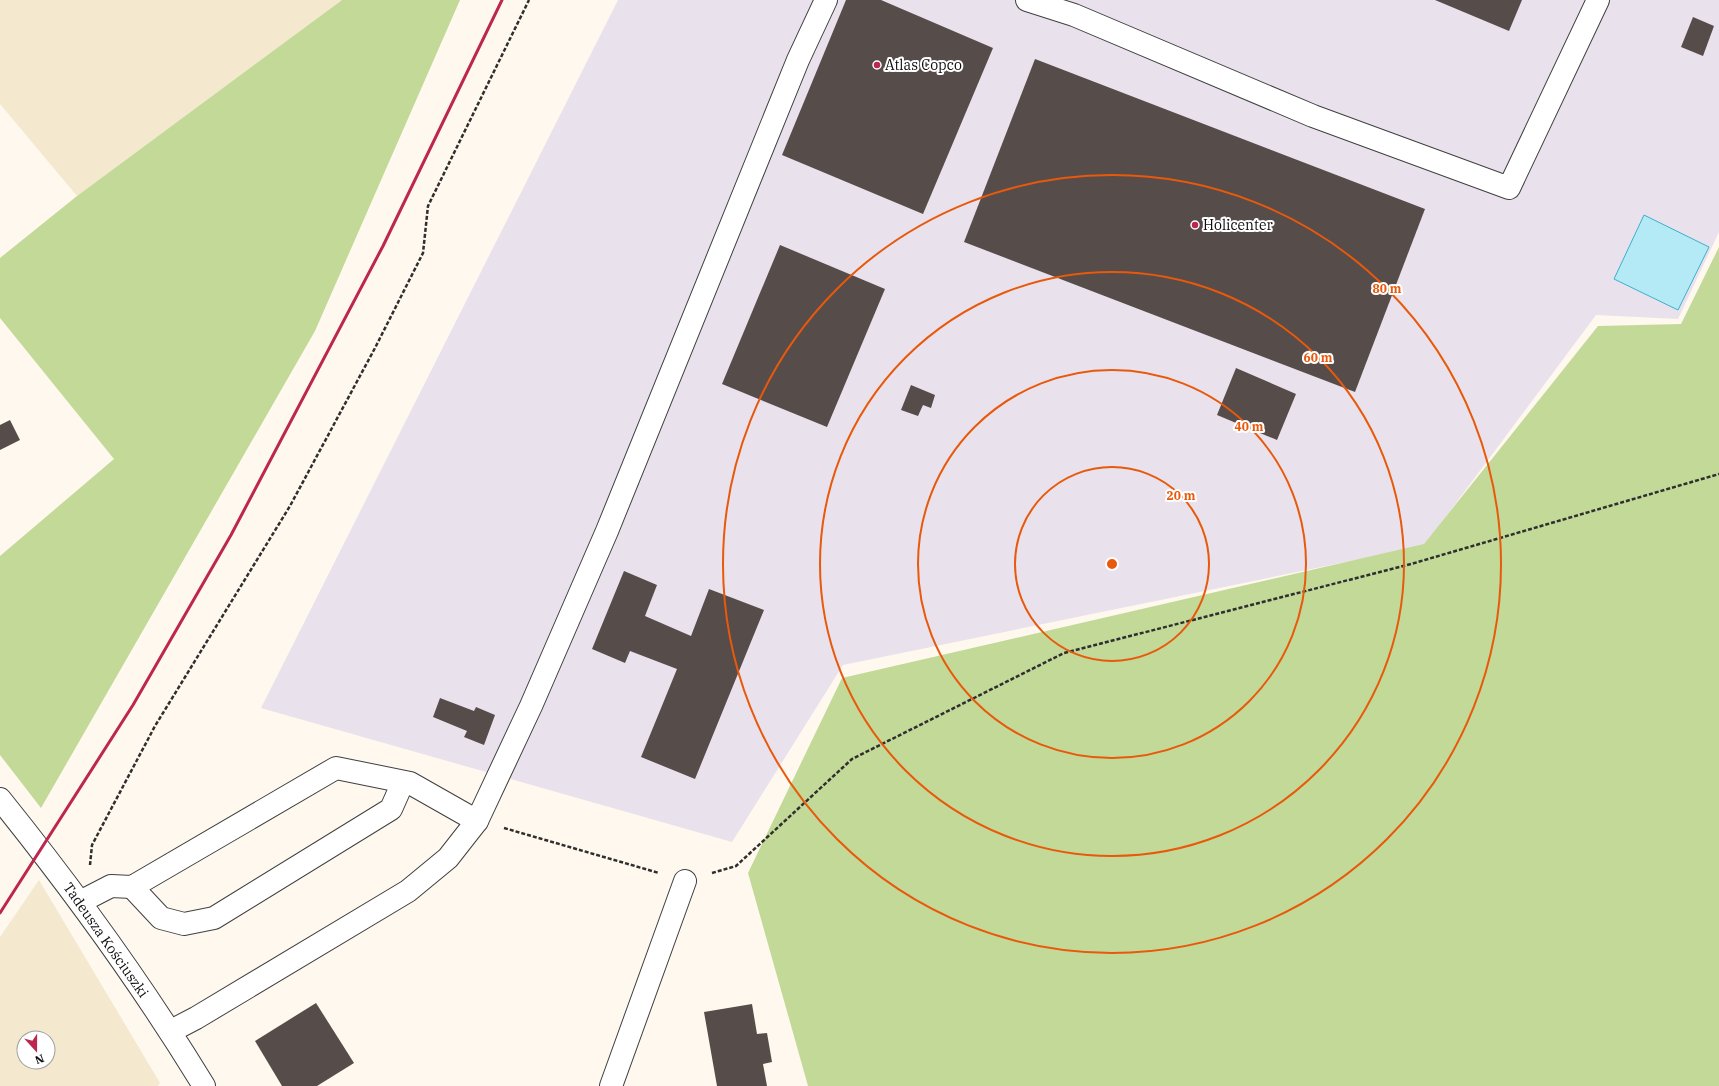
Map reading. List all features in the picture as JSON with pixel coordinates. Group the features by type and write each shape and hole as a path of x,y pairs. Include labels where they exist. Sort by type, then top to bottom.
{"street":[{"path":"170,1031 196,1018 408,892 448,858 477,820 531,706 604,538 798,60 826,0"},
{"path":"1027,0 1074,15 1313,116 1509,188 1598,0"},
{"path":"80,902 111,886 132,887 336,768 410,783 477,820"},
{"path":"132,887 160,918 184,924 214,918 391,809 403,782"},
{"name":"Tadeusza Kościuszki","path":"0,799 80,902 170,1031 204,1086"},
{"path":"611,1086 685,881"}],"path":[{"path":"111,886 90,865 92,845 155,726 290,506 375,348 423,253 428,206 529,0"},
{"path":"477,820 685,881 736,866 852,759 1064,653 1412,564 1719,474"}],"shaded area":[{"path":"0,0 342,0 77,196 0,104"},
{"path":"618,0 1719,0 1719,232 1678,319 1596,315 1424,546 843,665 732,842 261,708"},
{"path":"39,880 160,1083 158,1086 0,1086 0,937"}],"green space":[{"path":"342,0 460,0 315,331 41,808 0,755 0,556 114,459 0,318 0,258 77,196"},
{"path":"1719,247 1719,1086 808,1086 748,873 842,678 1424,544 1598,326 1681,324"}],"water":[{"path":"1644,215 1709,247 1678,310 1614,279"}],"building":[{"path":"846,0 881,0 993,48 923,214 782,155"},
{"path":"1435,0 1522,0 1509,31"},
{"path":"1693,17 1714,26 1703,56 1681,47"},
{"name":"Holicenter","path":"1035,59 1425,209 1355,392 964,242"},
{"path":"780,245 885,289 827,427 722,384"},
{"path":"1236,368 1296,394 1277,440 1217,415"},
{"path":"911,385 935,395 931,408 923,405 918,416 901,410"},
{"path":"10,420 20,440 0,450 0,425"},
{"path":"624,571 657,585 645,616 691,636 709,589 764,610 695,779 641,757 677,669 630,651 625,663 592,649"},
{"path":"440,698 474,711 476,707 495,715 484,745 464,737 467,731 433,717"},
{"path":"316,1003 354,1063 317,1086 282,1086 255,1041"},
{"path":"752,1004 757,1034 767,1033 772,1062 763,1064 767,1086 717,1086 704,1012"}],"railway":[{"path":"0,913 133,705 231,535 383,246 502,0"}],"place":[{"name":"Atlas Copco","path":"877,65"},
{"name":"Holicenter","path":"1195,225"}]}
